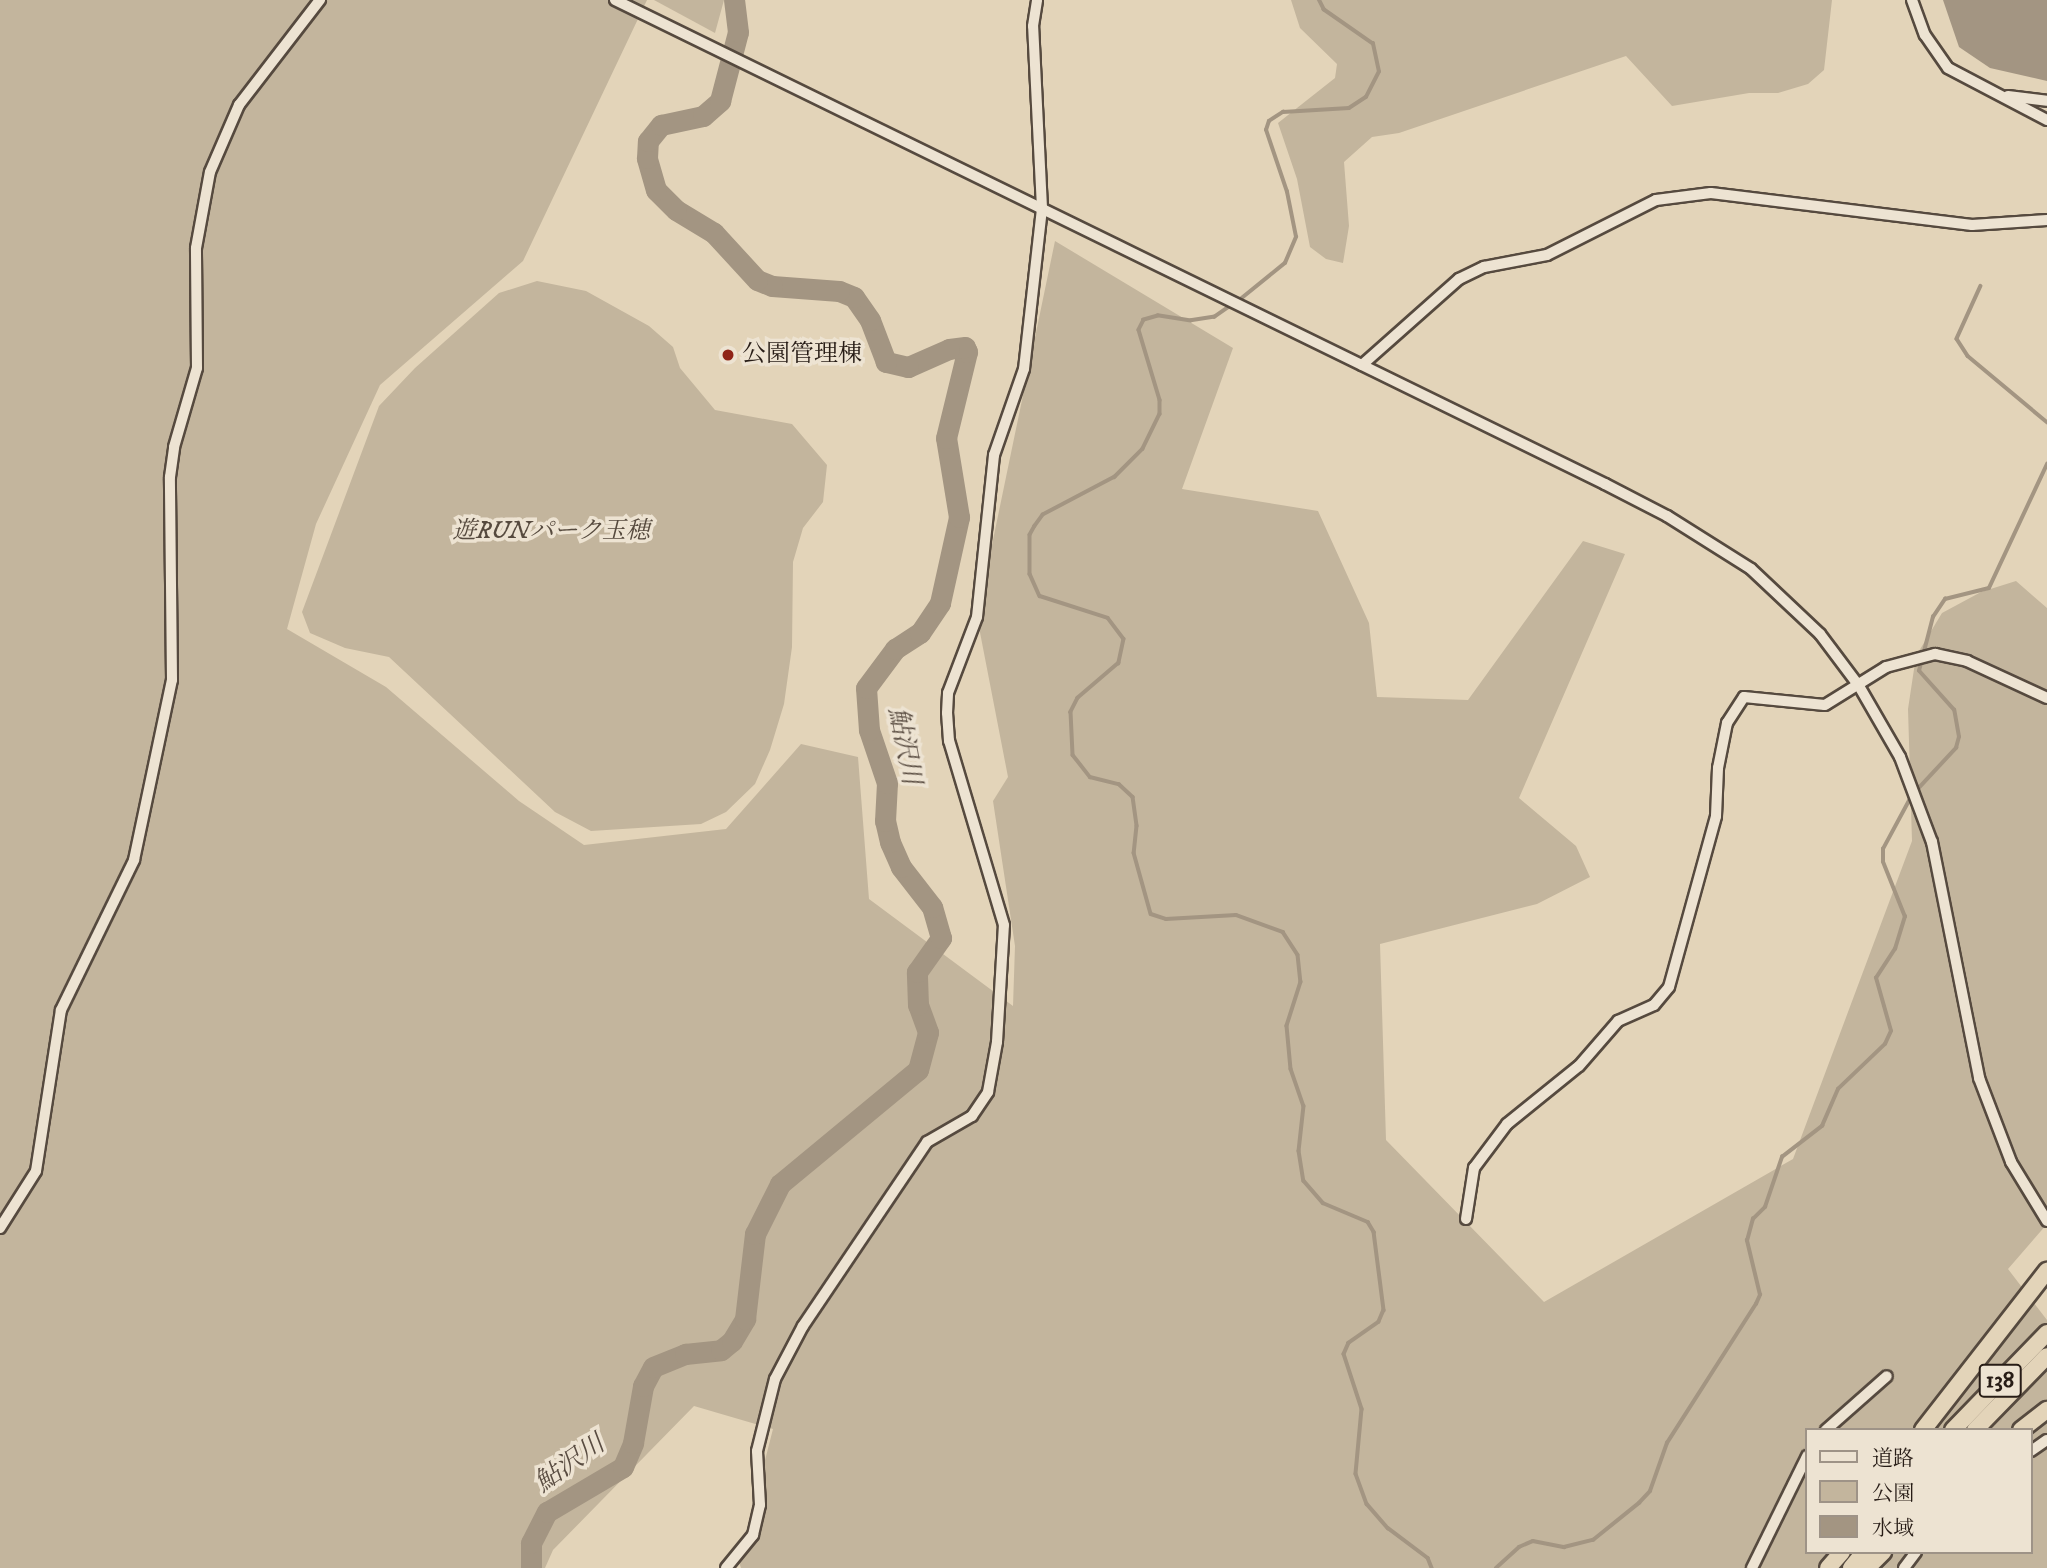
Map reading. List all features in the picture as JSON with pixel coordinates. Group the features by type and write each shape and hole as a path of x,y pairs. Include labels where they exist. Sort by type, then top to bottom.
{"highway":[{"path":"1925,1428 2047,1271"},
{"name":"138","path":"1955,1428 2047,1333"},
{"name":"138","path":"1977,1428 2047,1356"},
{"path":"2024,1428 2047,1410"},
{"path":"1828,1568 1840,1554"},
{"path":"1851,1568 1862,1554"},
{"path":"1867,1568 1881,1554"}],"street":[{"path":"0,1228 36,1171 61,1010 134,860 170,691 174,629 168,590 170,477 174,447 197,368 196,248 210,172 239,105 320,0"},
{"path":"615,0 1362,365 1711,541 1785,598 1820,634 1859,686 1900,757 1932,842 1970,1042 1991,1114 2011,1162 2047,1221"},
{"path":"726,1568 753,1535 760,1505 757,1451 775,1379 803,1326 927,1142 972,1115 988,1092 997,1042 1004,925 949,741 947,703 977,617 994,455 1024,369 1042,208 1033,26 1037,0"},
{"path":"1912,0 1925,35 1948,68 2047,120"},
{"path":"2001,95 2047,102"},
{"path":"1362,365 1459,279 1484,267 1547,255 1656,200 1711,193 1972,225 2047,220"},
{"path":"1466,1219 1474,1168 1507,1124 1579,1066 1618,1021 1654,1006 1669,988 1716,816 1717,768 1727,723 1744,697 1825,705 1901,661 1935,654 1967,661 2047,698"},
{"path":"1828,1428 1886,1376"},
{"path":"1752,1568 1806,1458"},
{"path":"1903,1568 1914,1554"}],"green space":[{"path":"0,0 647,0 523,261 380,385 316,524 287,629 386,687 519,801 584,845 726,829 801,744 858,757 869,899 1013,1006 1015,946 993,801 1008,777 977,617 1055,241 1233,348 1182,489 1318,511 1369,623 1377,697 1468,700 1583,541 1625,554 1519,798 1576,846 1590,877 1537,904 1380,944 1386,1140 1544,1302 1793,1159 1912,841 1908,709 1916,656 1942,613 1981,592 2016,581 2047,608 2047,1224 2008,1269 2047,1320 2047,1568 741,1568 739,1562 773,1429 694,1406 553,1550 545,1568 0,1568"},
{"path":"654,0 724,0 715,33"},
{"path":"1291,0 1832,0 1824,70 1808,84 1778,93 1749,93 1672,106 1626,56 1399,133 1372,137 1344,162 1349,226 1343,263 1326,259 1310,247 1297,179 1278,123 1335,78 1337,64 1300,28"},
{"name":"遊RUNパーク玉穂","path":"537,281 586,291 649,326 673,347 680,368 715,410 792,424 827,465 823,502 803,528 793,562 792,647 784,704 770,750 755,784 726,812 701,824 591,831 555,812 389,657 345,648 310,633 302,612 379,406 415,368 499,293"}],"water":[{"path":"1943,0 2047,0 2047,81 1990,68 1959,47"}],"waterway":[{"name":"鮎沢川","path":"531,1568 531,1543 547,1512 623,1467 633,1443 643,1386 653,1367 685,1354 721,1350 732,1341 745,1319 755,1234 780,1184 918,1070 928,1032 918,1005 917,972 941,938 932,907 901,867 890,842 885,821 887,783 869,730 866,688 895,649 920,633 940,603 959,517 946,438 967,352 965,347 949,349 908,367 886,362 870,320 854,297 839,291 772,286 757,280 714,233 676,210 656,190 647,158 648,141 661,125 703,116 720,101 738,32 734,0"},
{"path":"1238,301 1285,263 1296,237 1287,192 1266,130 1269,121 1283,112 1349,108 1366,97 1379,72 1373,44 1324,10 1319,0"},
{"path":"1981,286 1957,339 1968,356 2047,422"},
{"path":"1232,305 1215,317 1191,321 1158,316 1144,320 1139,330 1160,400 1160,414 1143,449 1115,477 1043,515 1030,535 1030,574 1040,596 1108,618 1124,639 1119,663 1078,698 1071,712 1073,755 1090,777 1119,784 1133,797 1137,826 1134,853 1151,914 1166,919 1236,915 1283,932 1298,955 1301,982 1287,1026 1291,1069 1304,1106 1299,1151 1304,1181 1323,1203 1368,1222 1374,1232 1384,1310 1379,1322 1349,1343 1344,1354 1362,1409 1356,1474 1367,1504 1388,1528 1428,1558 1432,1568"},
{"path":"1916,791 1956,748 1959,737 1954,710 1919,671 1933,617 1945,599 1989,588 2047,464"},
{"path":"1496,1568 1519,1547 1533,1541 1564,1547 1593,1540 1639,1503 1650,1491 1667,1443 1756,1304 1760,1295 1747,1241 1753,1219 1765,1207 1782,1157 1822,1126 1838,1089 1885,1044 1891,1031 1876,978 1895,949 1905,917 1883,862 1883,849 1911,797"}],"place":[{"name":"公園管理棟","path":"728,355"}]}
